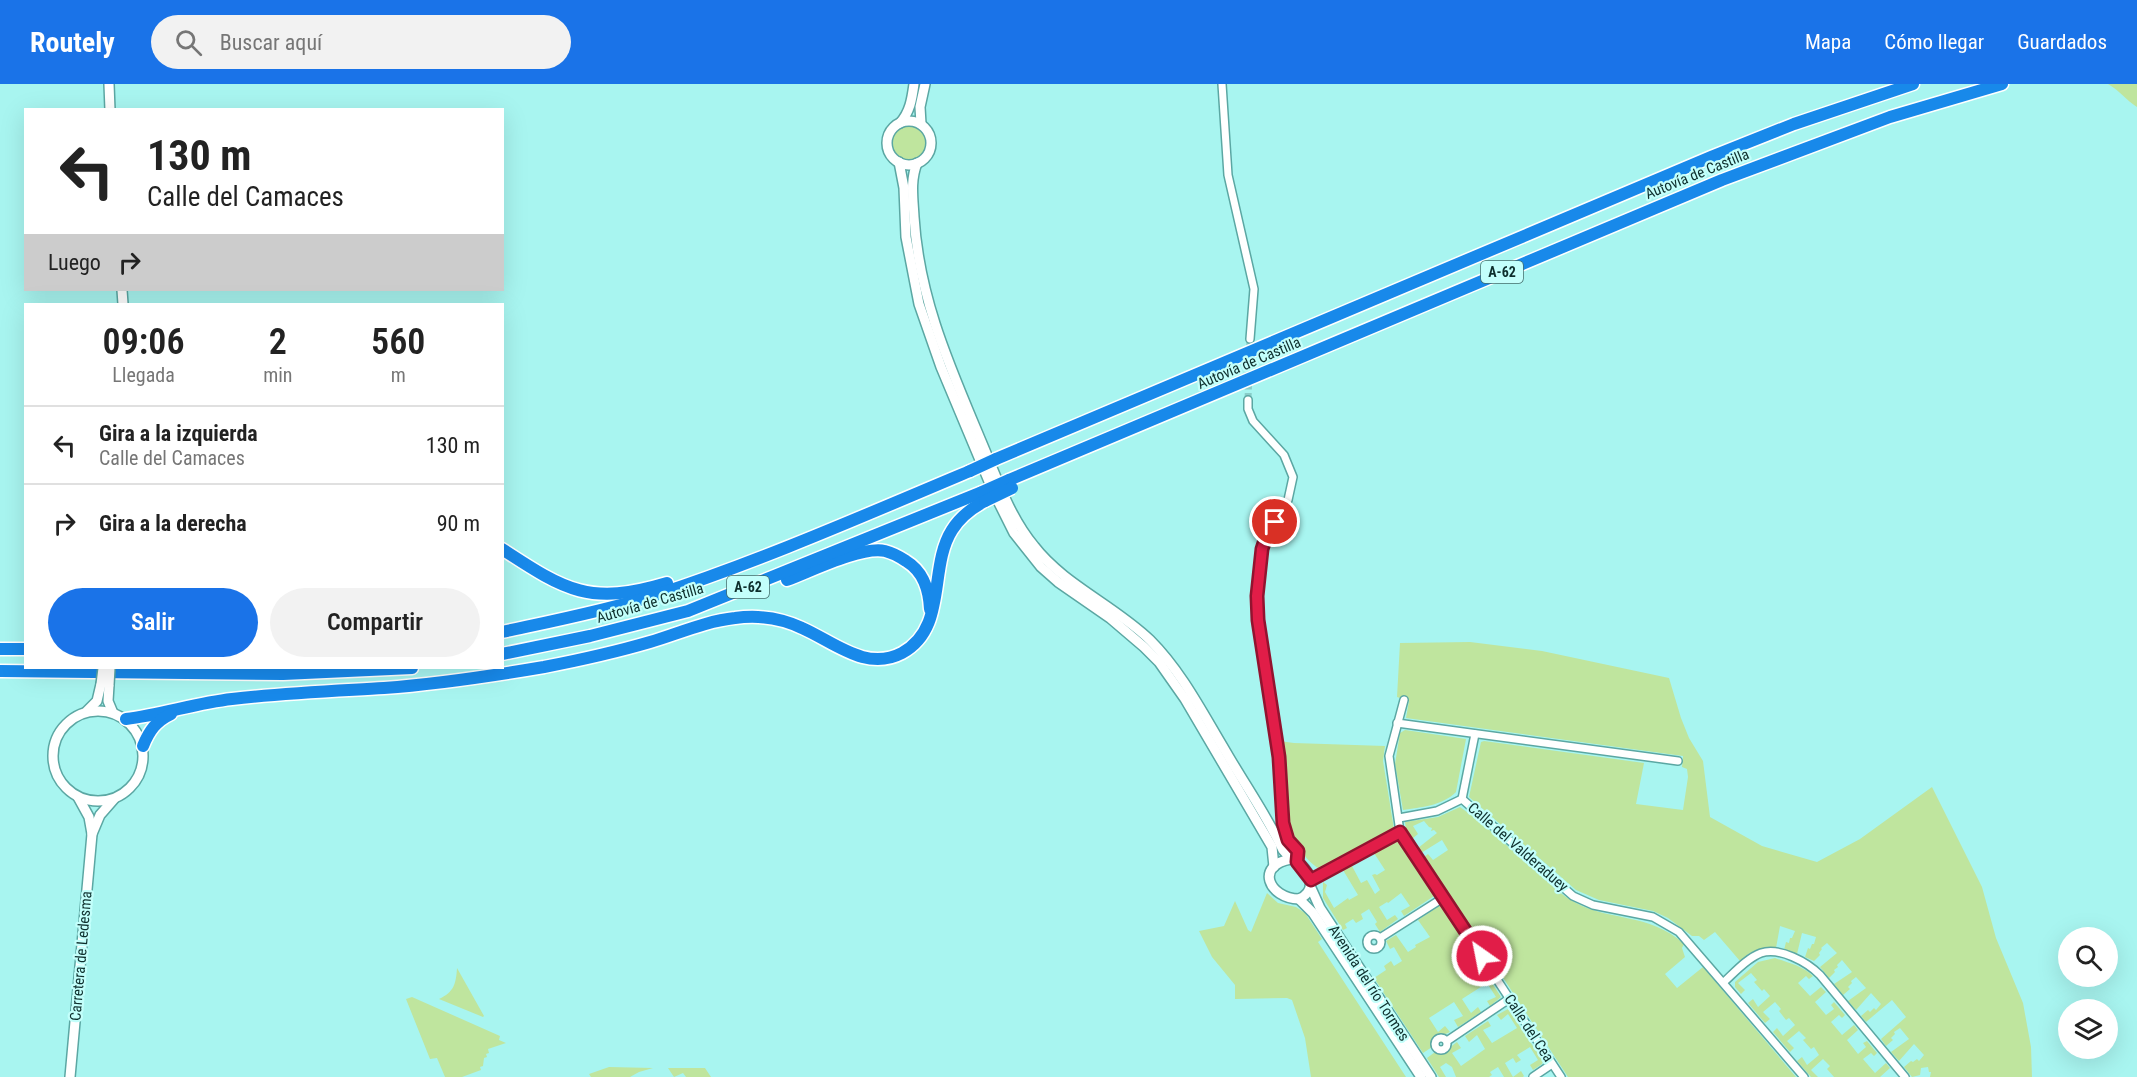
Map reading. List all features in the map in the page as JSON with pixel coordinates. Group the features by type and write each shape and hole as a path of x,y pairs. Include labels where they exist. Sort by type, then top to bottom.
{"highway":[{"name":"Autovía de Castilla","path":"504,632 586,614 653,596 792,546 1701,161 1794,124 1913,84"},
{"name":"Autovía de Castilla","path":"504,654 590,636 688,611 983,496 1084,449 1722,180 1802,148 1890,117 2002,84"},
{"path":"126,719 228,699 442,682 546,666 742,617 773,619 801,627 859,657 888,658 911,647 927,627 937,595 940,562 951,531 983,496"},
{"path":"504,550 558,584 592,594 631,592 792,546"},
{"path":"504,654 594,640 691,615 859,553 873,550 899,556 920,574 927,585 930,617"},
{"path":"0,648 24,649"},
{"path":"0,671 283,674 390,669"},
{"path":"143,746 149,733 160,720 183,707"}],"main road":[{"path":"109,84 111,108"},
{"path":"899,123 906,121 921,124 928,131 931,140 930,150 918,163 905,165 899,162 892,156 888,147 888,138 892,129 906,116 914,84"},
{"path":"921,124 920,107 925,84"},
{"path":"899,162 903,179 906,237 919,304 941,367 1005,516 1020,543 1041,567 1058,582 1110,618 1159,662 1185,699 1272,847 1274,867"},
{"path":"918,163 912,176 915,234 927,301 948,363 1021,528 1047,561 1132,624 1167,660 1191,694 1283,850 1294,861 1311,884 1306,895 1299,899 1277,893 1272,887 1269,875 1282,861 1294,861"},
{"path":"103,669 108,701 113,713"},
{"path":"87,711 105,711 126,719 136,731 143,746 143,763 140,774 128,790 114,799 90,801 69,791 56,774 52,752 60,731 67,722 87,711 98,701 110,669"},
{"name":"Carretera de Ledesma","path":"70,1077 92,834 89,817 78,797"},
{"name":"Carretera de Ledesma","path":"92,834 100,815 114,799"},
{"name":"Avenida del río Tormes","path":"1311,884 1320,908 1431,1077"},
{"name":"Avenida del río Tormes","path":"1299,899 1313,913 1421,1077"}],"street":[{"path":"1222,84 1228,176 1254,289 1250,339"},
{"path":"1248,400 1248,409 1253,421 1284,455 1293,477 1288,500 1264,540 1257,596 1258,620 1279,757 1283,823 1288,840 1298,851 1294,861"},
{"name":"Calle del Cea","path":"1404,700 1389,756 1400,832 1561,1077"},
{"path":"1397,723 1678,761"},
{"name":"Calle del Valderaduey","path":"1462,799 1475,734"},
{"name":"Calle del Valderaduey","path":"1399,818 1437,811 1462,799"},
{"name":"Calle del Valderaduey","path":"1462,799 1573,896 1593,905 1653,917 1679,932 1804,1077"},
{"path":"1311,884 1400,832"},
{"path":"1380,938 1443,898"},
{"path":"1724,982 1759,954 1776,953 1807,963 1820,975 1905,1077"},
{"path":"1447,1041 1509,999"},
{"path":"1533,1077 1552,1064"}],"green space":[{"path":"2108,84 2137,84 2137,107 2130,101"},
{"path":"909,126 921,131 926,143 921,155 909,160 897,155 892,143 897,131"},
{"path":"1470,642 1542,651 1669,678 1689,738 1703,761 1710,817 1762,846 1817,862 1860,839 1932,787 1982,887 1996,938 2023,1003 2031,1047 2032,1077 1930,1077 1931,1072 1928,1067 1921,1068 1920,1075 1912,1077 1904,1067 1911,1061 1917,1059 1919,1061 1924,1055 1914,1044 1899,1061 1891,1052 1909,1039 1900,1028 1894,1032 1891,1038 1893,1040 1886,1046 1881,1039 1906,1017 1892,1000 1866,1022 1861,1016 1868,1010 1870,1012 1874,1008 1876,1010 1881,1004 1871,993 1856,1010 1848,1001 1866,988 1856,977 1848,987 1850,989 1843,995 1834,984 1852,972 1842,960 1829,978 1820,967 1837,953 1827,943 1821,948 1820,955 1814,961 1805,957 1816,937 1802,933 1797,954 1784,950 1786,942 1789,943 1795,931 1780,926 1776,948 1756,950 1740,961 1715,932 1704,940 1699,936 1692,936 1668,918 1653,911 1599,900 1576,890 1469,797 1481,742 1644,763 1636,804 1683,810 1688,777 1687,769 1682,767 1683,756 1406,718 1409,701 1397,697 1400,643"},
{"path":"1405,730 1466,739 1456,792 1450,797 1431,805 1403,810 1395,764 1400,733"},
{"path":"1279,741 1385,746 1383,761 1394,829 1322,870 1317,867 1303,853 1290,831"},
{"path":"1460,807 1569,899 1598,912 1656,926 1684,944 1682,948 1685,957 1665,974 1677,988 1703,967 1796,1077 1568,1077 1424,857 1428,854 1433,860 1448,850 1442,840 1421,853 1418,848 1437,833 1434,830 1431,831 1432,828 1424,821 1413,826 1418,834 1412,839 1406,830 1405,822 1438,817"},
{"path":"1398,841 1434,896 1404,916 1401,911 1410,906 1401,893 1379,907 1387,920 1395,915 1398,919 1380,932 1369,909 1361,914 1363,919 1356,923 1353,919 1345,924 1347,928 1343,930 1323,898 1323,882 1327,885 1325,892 1334,908 1348,898 1349,900 1358,895 1343,870 1352,866 1361,883 1367,880 1375,894 1380,890 1372,875 1385,870 1374,853"},
{"path":"1267,893 1278,903 1296,907 1305,913 1322,939 1318,942 1406,1077 1311,1077 1305,1038 1292,1000 1287,998 1235,999 1235,985 1212,957 1199,931 1224,926 1235,901 1251,932"},
{"path":"1439,906 1443,907 1501,997 1490,1006 1487,1001 1496,997 1487,983 1462,999 1471,1013 1478,1007 1481,1012 1458,1027 1454,1020 1463,1016 1454,1002 1429,1018 1438,1032 1445,1026 1450,1032 1434,1037 1432,1047 1423,1053 1374,978 1386,970 1384,966 1391,961 1394,966 1402,961 1394,947 1390,949 1386,941 1396,935 1408,952 1416,947 1415,945 1430,937 1418,920"},
{"path":"1775,958 1800,967 1813,976 1809,979 1806,976 1798,983 1810,996 1821,987 1826,992 1815,1002 1826,1015 1834,1009 1831,1005 1834,1002 1845,1015 1842,1018 1839,1015 1831,1022 1842,1035 1854,1025 1858,1030 1847,1040 1858,1054 1866,1047 1863,1043 1867,1041 1877,1053 1874,1056 1871,1053 1863,1059 1875,1073 1886,1063 1890,1068 1880,1077 1834,1077 1827,1069 1830,1066 1823,1059 1811,1070 1818,1077 1811,1077 1797,1061 1802,1057 1807,1065 1819,1055 1814,1047 1811,1049 1803,1040 1806,1038 1799,1031 1787,1041 1794,1048 1790,1052 1773,1032 1777,1028 1783,1036 1795,1025 1789,1018 1786,1020 1775,1002 1763,1012 1770,1019 1765,1023 1748,1003 1753,999 1758,1007 1770,996 1754,982 1757,980 1751,973 1738,983 1745,990 1741,994 1735,987 1735,982 1758,962"},
{"path":"457,968 483,1017 439,999 453,987"},
{"path":"412,997 500,1036 499,1040 506,1043 488,1049 489,1053 484,1058 481,1070 462,1077 445,1077 437,1058 430,1059 406,999"},
{"path":"1508,1009 1543,1061 1542,1064 1533,1070 1530,1065 1538,1060 1530,1047 1517,1055 1521,1060 1516,1063 1513,1058 1505,1063 1513,1077 1504,1077 1498,1067 1490,1072 1492,1075 1489,1077 1456,1077 1452,1067 1446,1063 1440,1067 1446,1077 1439,1077 1427,1058 1435,1052 1445,1053 1457,1042 1461,1048 1452,1053 1461,1066 1485,1049 1477,1035 1469,1042 1465,1036 1488,1021 1491,1026 1483,1030 1492,1043 1517,1028 1508,1014 1501,1020 1497,1015"},
{"path":"609,1067 653,1068 630,1077 591,1077 589,1074"},
{"path":"668,1068 705,1068 711,1077 686,1077 683,1073 674,1077"},
{"path":"1521,1071 1524,1076 1523,1077 1513,1077"}],"tunnel":[{"path":"1248,400 1250,339"}],"route":[{"path":"1275,522 1264,540 1262,549 1257,596 1258,620 1279,757 1283,823 1288,840 1298,851 1297,862 1311,880 1318,878 1400,832 1482,956"}]}
